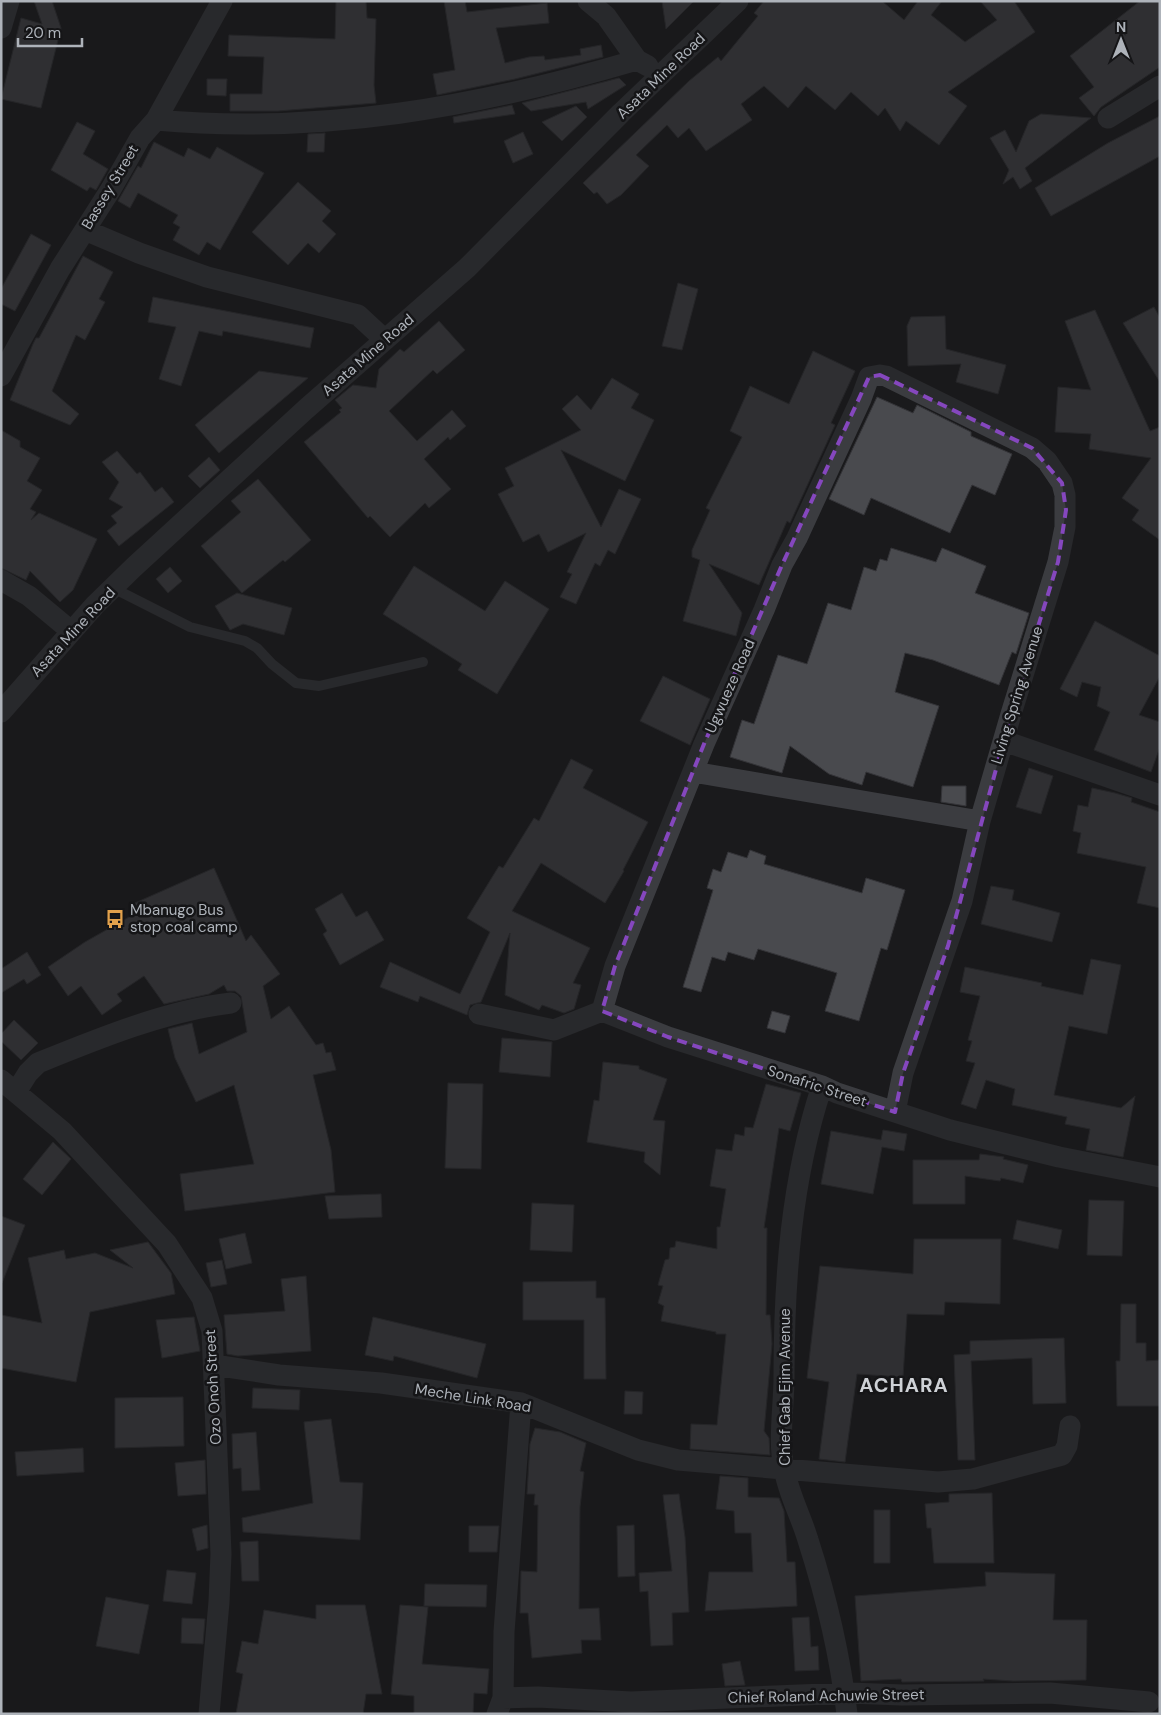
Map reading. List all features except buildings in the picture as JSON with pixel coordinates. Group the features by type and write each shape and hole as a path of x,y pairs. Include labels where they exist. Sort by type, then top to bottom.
{"street":[{"path":"1,28 9,1"},
{"name":"Bassey Street","path":"1,376 60,270 140,138 156,120 222,1"},
{"path":"588,1 606,16 637,60 662,74"},
{"name":"Asata Mine Road","path":"1,712 71,631 113,588 306,409 386,340 508,229 662,74 738,1"},
{"path":"156,120 214,125 306,124 430,110 572,80 637,60"},
{"path":"1108,118 1160,86"},
{"path":"85,230 139,253 207,277 358,315 386,340"},
{"name":"Living Spring Avenue","path":"880,375 995,428 1032,448 1047,461 1062,483 1065,495 1065,526 1058,562 980,821 962,901 903,1074 895,1112"},
{"name":"Ugwueze Road","path":"602,1011 615,966 693,772 782,565 797,538 861,399 869,377 880,375"},
{"path":"1,580 29,596 71,631"},
{"path":"1004,741 1160,795"},
{"path":"693,772 980,821"},
{"path":"9,1086 28,1073 38,1063 117,1032 208,1005 231,1002"},
{"path":"480,1014 554,1030 602,1011"},
{"name":"Sonafric Street","path":"602,1011 668,1037 822,1086 950,1130 1059,1157 1160,1177"},
{"name":"Ozo Onoh Street","path":"9,1086 62,1131 143,1216 172,1250 202,1298 212,1331 221,1554 218,1616 208,1714"},
{"name":"Chief Gab Ejim Avenue","path":"822,1086 807,1137 795,1192 790,1239 783,1332 783,1468 816,1566 846,1704"},
{"name":"Meche Link Road","path":"214,1365 278,1375 381,1383 521,1403 638,1450 678,1460 938,1482 973,1479 1062,1455 1068,1446 1070,1426"},
{"path":"500,1706 521,1403"},
{"name":"Chief Roland Achuwie Street","path":"500,1706 538,1696 631,1702 846,1704 1050,1693 1149,1702"}],"lane":[{"path":"113,588 190,627 245,641 257,648 272,664 296,683 319,686 423,662"}],"highlighted area":[{"path":"880,375 1032,448 1062,483 1066,510 1058,562 1011,714 948,946 903,1073 895,1112 668,1037 602,1011 615,966 704,744 782,565 869,377"}],"place":[{"name":"Mbanugo Bus stop coal camp","path":"115,919"}],"district":[{"name":"ACHARA","path":"904,1385"}]}
